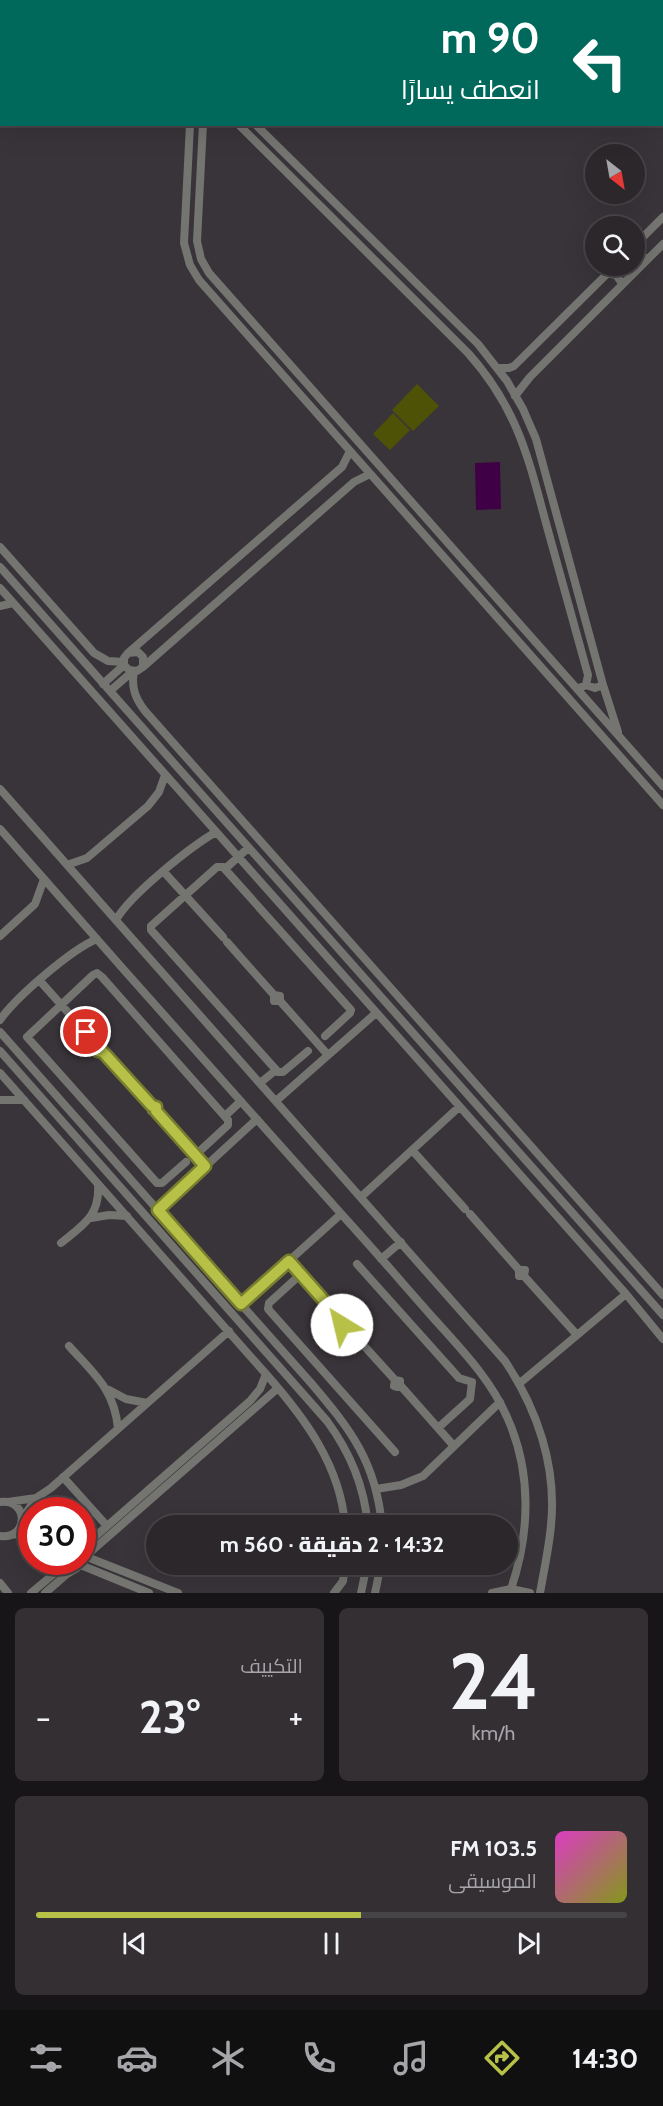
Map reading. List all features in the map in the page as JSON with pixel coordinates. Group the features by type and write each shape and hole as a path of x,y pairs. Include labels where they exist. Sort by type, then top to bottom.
{"street":[{"path":"190,126 184,243 190,265 204,286 663,805"},
{"path":"203,126 197,241 201,259 213,278 663,786"},
{"path":"240,126 459,343 497,388 526,449 588,675 586,685"},
{"path":"257,126 478,344 515,396 538,446 603,685 614,722 623,741"},
{"path":"645,235 663,217"},
{"path":"515,396 525,383 663,244"},
{"path":"497,368 509,368 518,362 604,276"},
{"path":"616,276 619,278 621,286"},
{"path":"204,286 213,278"},
{"path":"103,684 124,663 128,653 342,467 350,451"},
{"path":"110,691 133,671 143,667 354,482 370,474"},
{"path":"0,547 94,653 108,661 124,663 133,671"},
{"path":"445,559 455,551"},
{"path":"0,567 663,1315"},
{"path":"0,588 619,1286 663,1339"},
{"path":"0,606 13,603"},
{"path":"128,653 135,651 141,654 144,660 143,667"},
{"path":"133,671 132,680 136,697 145,711 663,1295"},
{"path":"577,689 586,685 594,688 603,685"},
{"path":"67,865 87,858 148,806 159,792 165,775"},
{"path":"0,789 401,1242 505,1361 520,1383 540,1428 552,1489 551,1526 540,1593"},
{"path":"0,829 465,1354 500,1402 515,1438 525,1484 525,1536 511,1589"},
{"path":"116,920 124,907 195,846 216,832"},
{"path":"225,869 248,848"},
{"path":"308,1051 282,1073 276,1070 150,928 217,867 221,866 225,869 351,1010 325,1036"},
{"path":"164,872 328,1055"},
{"path":"0,936 35,904 44,879"},
{"path":"0,1020 12,1006 80,947 98,939"},
{"path":"186,1162 162,1183 157,1183 27,1036 93,975 100,974 228,1120 228,1125 202,1149"},
{"path":"40,981 205,1166"},
{"path":"276,1101 376,1013"},
{"path":"0,1032 350,1430 366,1458 376,1490 380,1515"},
{"path":"18,1052 31,1041"},
{"path":"0,1051 333,1429 353,1463 363,1491 366,1515"},
{"path":"422,1064 432,1054"},
{"path":"260,1083 276,1070"},
{"path":"0,1073 278,1388 314,1436 331,1468 343,1515"},
{"path":"0,1100 24,1100"},
{"path":"225,1116 241,1101"},
{"path":"361,1197 459,1107"},
{"path":"158,1210 257,1119"},
{"path":"412,1150 577,1335"},
{"path":"61,1243 91,1218 98,1201 98,1184"},
{"path":"241,1304 341,1214"},
{"path":"91,1218 109,1215 127,1216"},
{"path":"381,1259 401,1242"},
{"path":"289,1261 453,1445"},
{"path":"357,1264 459,1378 472,1382 470,1399 438,1428"},
{"path":"301,1274 269,1303 268,1309 395,1452"},
{"path":"619,1286 630,1276"},
{"path":"520,1383 626,1294"},
{"path":"37,1497 229,1331"},
{"path":"69,1346 107,1389 115,1408 118,1428"},
{"path":"96,1539 107,1526 256,1395 261,1389 266,1374"},
{"path":"302,1392 311,1383"},
{"path":"96,1543 278,1388"},
{"path":"107,1389 126,1399 147,1403"},
{"path":"376,1490 416,1480 500,1402"},
{"path":"63,1477 107,1526"},
{"path":"2,1502 18,1500"},
{"path":"2,1502 15,1505 18,1510"},
{"path":"12,1535 18,1527"},
{"path":"0,1538 12,1535 18,1537"},
{"path":"96,1557 177,1593"},
{"path":"96,1573 149,1593"},
{"path":"31,1593 52,1575"},
{"path":"45,1593 66,1575"},
{"path":"334,1593 343,1581 344,1575"},
{"path":"361,1593 365,1575"},
{"path":"375,1593 379,1575"},
{"path":"0,1583 8,1593"},
{"path":"492,1593 511,1589 530,1593"}],"shaded area":[{"path":"417,384 439,406 413,431 392,410"},
{"path":"393,413 410,430 390,450 373,434"},
{"path":"500,462 501,509 476,510 475,463"}],"route":[{"path":"86,1032 98,1046 98,1051 103,1052 152,1106 156,1107 156,1111 205,1166 158,1210 241,1304 289,1261 343,1322 342,1325"}]}
